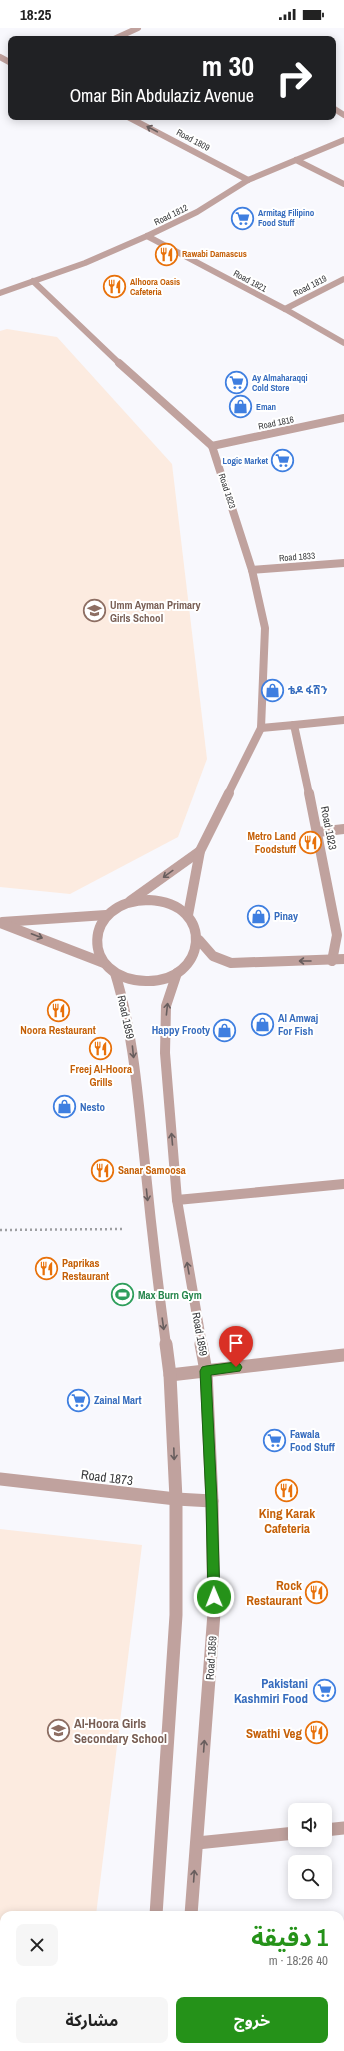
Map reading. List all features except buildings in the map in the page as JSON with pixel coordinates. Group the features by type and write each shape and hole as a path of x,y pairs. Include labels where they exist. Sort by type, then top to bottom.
{"street":[{"path":"121,36 138,28"},
{"name":"Road 1809","path":"134,120 248,180"},
{"name":"Road 1812","path":"0,293 85,262 147,236 198,212 248,180 344,140"},
{"path":"296,160 344,184"},
{"name":"Road 1821","path":"147,236 284,309 344,343"},
{"name":"Road 1819","path":"284,309 344,278"},
{"path":"33,281 135,378 212,446"},
{"name":"Road 1816","path":"212,446 344,418"},
{"name":"Road 1823","path":"188,916 200,851 261,728 265,628 252,570 212,446"},
{"name":"Road 1833","path":"252,570 344,563"},
{"path":"261,728 344,720"},
{"name":"Road 1823","path":"294,725 318,832 337,935 332,961"},
{"path":"318,832 344,829"},
{"path":"199,940 195,952 188,964 177,973 162,979 146,981 130,979 115,973 104,963 97,952 95,939 98,926 106,915 117,907 130,901 200,851"},
{"path":"130,901 146,899 162,901 177,906 188,916 196,927 199,940 209,954 223,962 236,964 344,960"},
{"path":"0,923 106,915"},
{"path":"0,923 104,963"},
{"name":"Road 1859","path":"115,973 124,1002 133,1047 151,1229 170,1375 176,1499 176,1614 156,1911"},
{"name":"Road 1859","path":"177,973 166,1006 165,1053 177,1200 206,1371 212,1501 214,1613 191,1911"},
{"path":"177,1200 344,1184"},
{"path":"170,1375 344,1355"},
{"name":"Road 1873","path":"0,1479 176,1499 212,1501"},
{"path":"332,1829 344,1828"},
{"path":"197,1843 288,1834"}],"path":[{"path":"0,1230 151,1229"}],"shaded area":[{"name":"Umm Ayman Primary Girls School","path":"7,329 57,337 172,464 207,759 178,837 70,894 0,887 0,331"},
{"name":"Al-Hoora Girls Secondary School","path":"0,1529 142,1545 96,1911 0,1911"}],"place":[{"name":"Armitag Filipino Food Stuff","path":"242,218"},
{"name":"Rawabi Damascus","path":"167,254"},
{"name":"Alhoora Oasis Cafeteria","path":"114,287"},
{"name":"Ay Almaharaqqi Cold Store","path":"237,383"},
{"name":"Eman","path":"240,407"},
{"name":"Logic Market","path":"283,461"},
{"name":"Umm Ayman Primary Girls School","path":"95,611"},
{"name":"ቴዶ ፋሽን","path":"273,690"},
{"name":"Metro Land Foodstuff","path":"311,842"},
{"name":"Pinay","path":"258,916"},
{"name":"Noora Restaurant","path":"58,1010"},
{"name":"Al Amwaj For Fish","path":"262,1024"},
{"name":"Happy Frooty","path":"225,1030"},
{"name":"Freej Al-Hoora Grills","path":"101,1049"},
{"name":"Nesto","path":"64,1107"},
{"name":"Sanar Samoosa","path":"103,1170"},
{"name":"Paprikas Restaurant","path":"47,1269"},
{"name":"Max Burn Gym","path":"123,1295"},
{"name":"Zainal Mart","path":"79,1400"},
{"name":"Fawala Food Stuff","path":"275,1440"},
{"name":"King Karak Cafeteria","path":"287,1491"},
{"name":"Rock Restaurant","path":"317,1592"},
{"name":"Pakistani Kashmiri Food","path":"324,1690"},
{"name":"Al-Hoora Girls Secondary School","path":"59,1730"},
{"name":"Swathi Veg","path":"317,1733"}],"route":[{"path":"214,1597 212,1501 206,1371 236,1367"}]}
